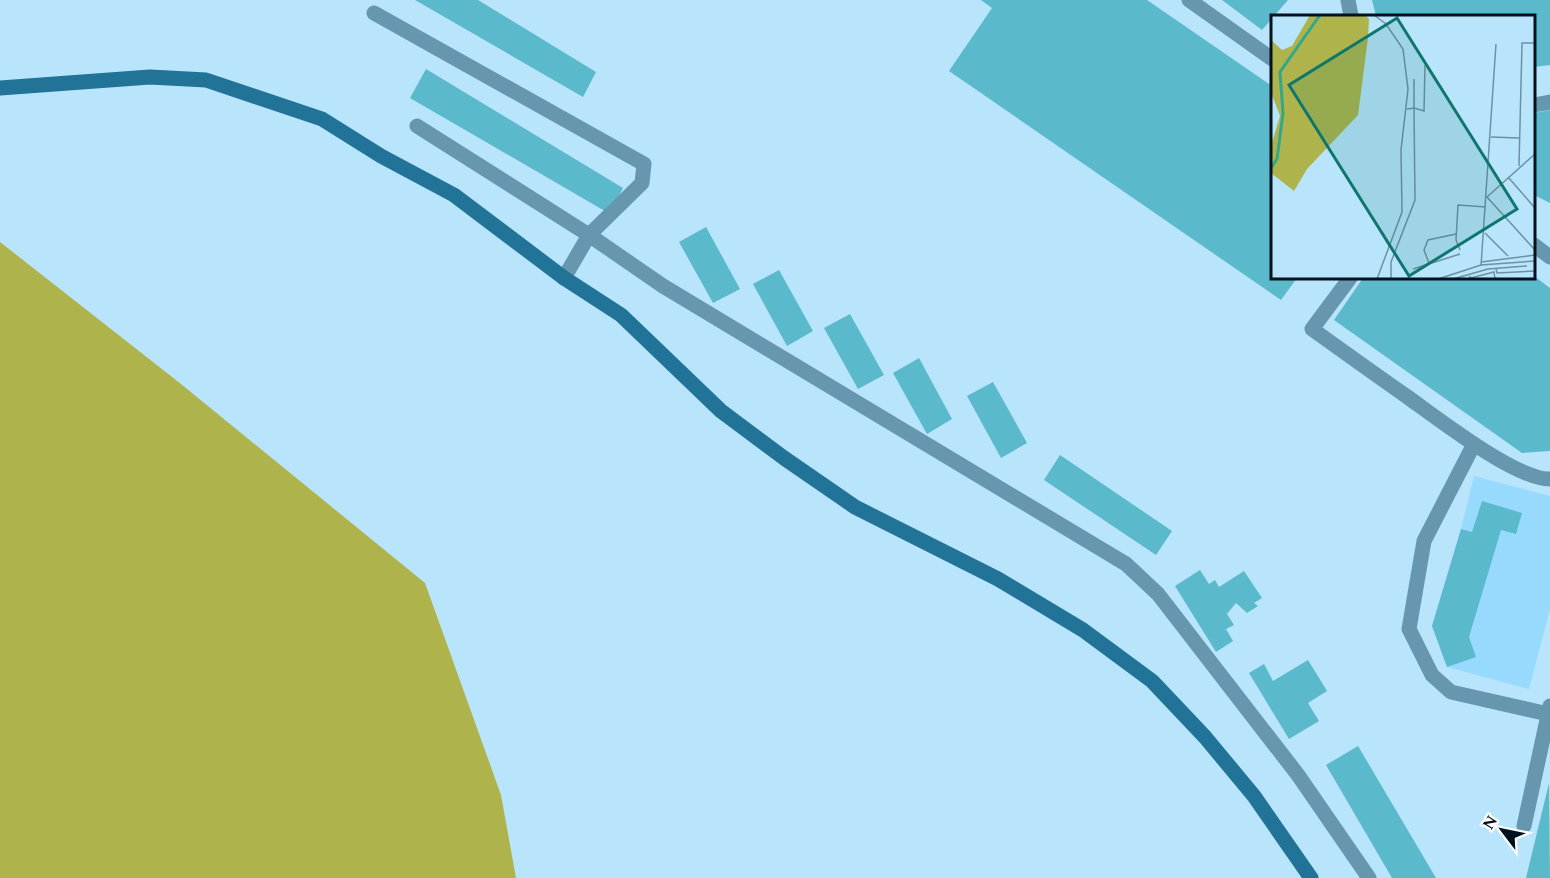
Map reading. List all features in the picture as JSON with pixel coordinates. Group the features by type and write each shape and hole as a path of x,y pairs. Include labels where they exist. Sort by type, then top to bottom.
{"main road":[{"path":"0,88 150,77 206,80 322,119 381,156 454,195 564,278 621,315 721,411 784,459 855,507 998,579 1083,630 1152,681 1205,737 1254,796 1311,878"}],"street":[{"path":"1190,0 1271,58"},
{"path":"1348,0 1351,15"},
{"path":"374,13 645,164 642,183 589,235 564,278"},
{"path":"1535,105 1550,102"},
{"path":"417,126 589,235 673,292 1126,564 1158,594 1186,630 1298,775 1369,878"},
{"path":"1535,246 1550,257"},
{"path":"1349,279 1312,329 1474,444 1515,468 1550,479"},
{"path":"1474,444 1424,541 1409,629 1432,675 1451,692 1549,710 1524,826"}],"shaded area":[{"path":"1474,476 1550,496 1550,609 1529,689 1447,667 1432,626"}],"green space":[{"path":"0,242 181,384 425,583 501,795 516,878 0,878"}],"building":[{"path":"415,0 478,0 596,72 583,97"},
{"path":"981,0 1147,0 1271,85 1271,279 1296,279 1281,300 949,71 992,8"},
{"path":"1222,0 1288,0 1275,15 1271,15 1271,20 1262,30"},
{"path":"1372,0 1550,0 1550,65 1535,67 1535,15 1376,15"},
{"path":"426,69 623,188 610,214 410,98"},
{"path":"1550,110 1550,203 1535,196 1535,113"},
{"path":"706,227 740,289 713,303 679,242"},
{"path":"779,270 813,331 787,346 753,284"},
{"path":"1535,277 1550,288 1550,451 1522,453 1334,320 1362,279 1535,279"},
{"path":"850,314 884,375 858,389 824,328"},
{"path":"919,358 952,419 927,434 893,373"},
{"path":"993,382 1027,443 1001,458 967,396"},
{"path":"1060,455 1172,531 1156,555 1044,480"},
{"path":"1482,501 1522,513 1516,534 1501,530 1469,637 1476,657 1447,667 1432,626 1461,529 1472,532"},
{"path":"1200,570 1209,584 1215,580 1219,587 1244,571 1262,598 1254,603 1258,606 1247,613 1236,603 1227,614 1234,625 1226,629 1233,641 1216,652 1175,586"},
{"path":"1308,660 1327,691 1308,703 1319,721 1289,739 1249,673 1264,664 1273,681"},
{"path":"1358,746 1436,878 1392,878 1326,765"},
{"path":"1549,783 1550,878 1526,878"}]}
